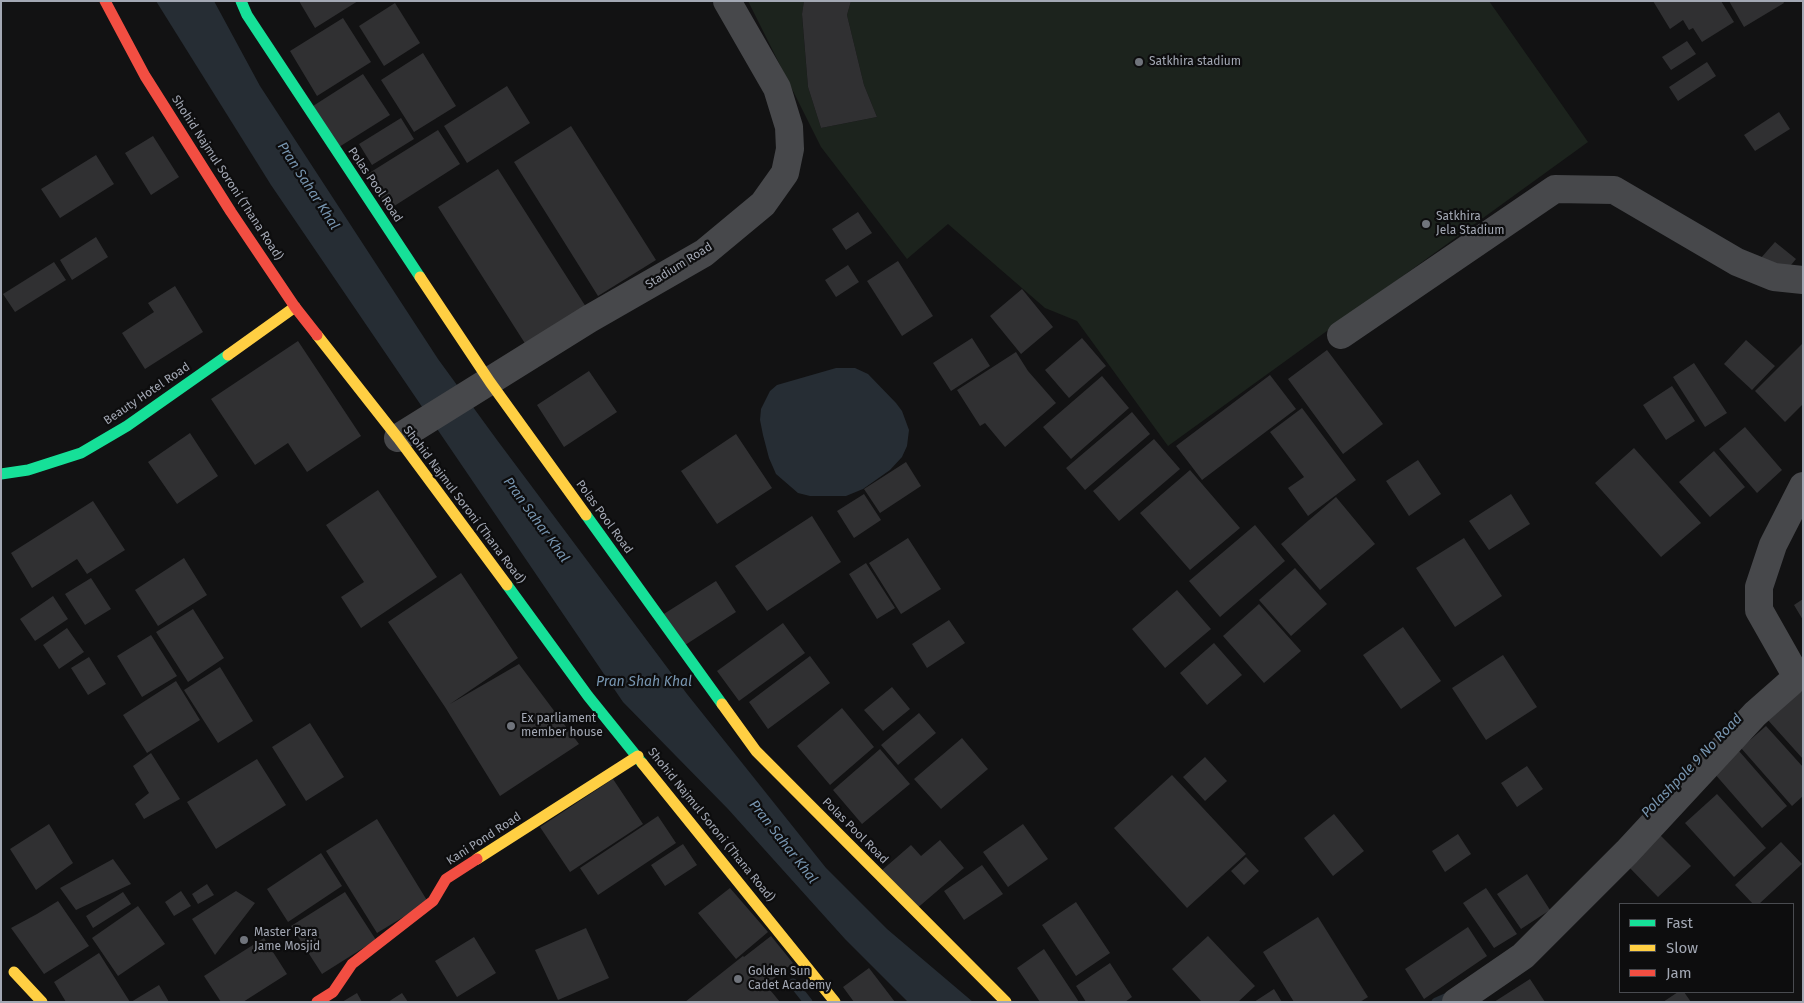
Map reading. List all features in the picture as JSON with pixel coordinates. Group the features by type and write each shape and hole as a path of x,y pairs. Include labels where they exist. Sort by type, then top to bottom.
{"street":[{"name":"Shohid Najmul Soroni (Thana Road)","path":"105,1 155,92 231,212 295,307 398,438 588,696 835,1002"},
{"name":"Polas Pool Road","path":"241,1 247,15 263,40 490,382 756,750 1006,1002"},
{"name":"Stadium Road","path":"398,438 589,319 704,253 763,204 785,173 790,149 788,127 777,88 728,1"},
{"path":"1341,335 1555,189 1614,190 1736,262 1774,276 1803,280"},
{"name":"Beauty Hotel Road","path":"1,474 28,470 81,453 127,426 295,307"},
{"path":"1456,1002 1523,956 1627,852 1755,714 1800,676 1759,610 1759,587 1773,545 1803,486"},
{"name":"Kani Pond Road","path":"317,1002 333,992 352,964 433,901 446,879 638,756"},
{"path":"14,972 42,1002"}],"shaded area":[{"path":"748,1 804,1 802,15 808,87 821,128 877,117 864,85 847,15 851,1 1489,1 1588,142 1168,446 1077,321 1045,308 948,224 907,259 821,147"}],"water":[{"name":"Pran Shah Khal","path":"156,1 214,1 260,86 438,359 687,694 826,868 887,929 973,1002 908,1002 845,939 728,809 623,702 271,185"},
{"path":"836,368 855,368 868,374 896,403 902,411 909,430 907,446 902,457 890,470 863,489 846,496 810,496 798,493 776,474 769,458 763,435 760,420 761,409 770,391 777,385"}],"building":[{"path":"299,1 358,1 315,28"},
{"path":"804,1 851,1 847,15 864,85 877,117 821,128 808,87 802,14"},
{"path":"1653,1 1721,1 1734,22 1702,42 1693,28 1689,30 1683,20 1670,29"},
{"path":"1729,1 1783,1 1784,3 1744,27"},
{"path":"395,3 420,43 384,66 359,26"},
{"path":"343,18 371,62 317,96 290,51"},
{"path":"1687,41 1696,54 1671,70 1662,57"},
{"path":"423,53 456,106 414,132 381,80"},
{"path":"1707,62 1716,76 1678,101 1669,87"},
{"path":"363,74 390,115 339,147 313,106"},
{"path":"507,86 530,123 467,163 444,126"},
{"path":"1779,112 1790,129 1755,151 1744,135"},
{"path":"401,118 414,139 372,165 359,144"},
{"path":"571,126 656,260 598,296 514,162"},
{"path":"438,130 460,164 388,210 366,175"},
{"path":"153,136 179,177 151,195 125,153"},
{"path":"96,155 114,184 60,218 41,189"},
{"path":"498,169 586,307 526,345 438,207"},
{"path":"858,212 872,233 846,250 832,229"},
{"path":"96,237 108,257 72,280 60,260"},
{"path":"1775,242 1796,259 1781,277 1760,259"},
{"path":"898,261 933,316 902,336 867,281"},
{"path":"54,262 66,280 15,312 3,294"},
{"path":"848,265 859,282 836,297 825,280"},
{"path":"175,286 203,332 145,369 122,333 154,312 148,303"},
{"path":"1022,289 1053,327 1021,354 990,316"},
{"path":"972,338 990,366 951,391 933,363"},
{"path":"1082,338 1106,366 1069,398 1045,370"},
{"path":"1746,340 1775,366 1752,390 1724,364"},
{"path":"298,341 361,436 307,472 288,443 255,465 211,399"},
{"path":"1803,343 1803,404 1785,422 1755,391"},
{"path":"1327,350 1383,424 1343,454 1288,379"},
{"path":"1016,352 1028,371 1056,403 1005,447 985,423 980,426 957,390"},
{"path":"1694,363 1727,413 1705,427 1673,377"},
{"path":"589,371 617,412 564,447 537,405"},
{"path":"1270,375 1296,409 1202,480 1176,446"},
{"path":"1102,376 1129,408 1071,459 1043,427"},
{"path":"1672,386 1695,421 1666,440 1643,405"},
{"path":"1302,408 1356,480 1308,516 1288,488 1304,477 1270,432"},
{"path":"1132,412 1150,434 1085,490 1066,468"},
{"path":"1745,427 1782,470 1757,493 1719,449"},
{"path":"190,433 218,476 177,504 148,462"},
{"path":"736,434 772,488 717,524 681,471"},
{"path":"1154,439 1180,469 1119,521 1093,491"},
{"path":"1634,448 1701,523 1661,557 1595,483"},
{"path":"1714,451 1745,487 1710,517 1679,482"},
{"path":"1418,460 1441,494 1409,516 1386,481"},
{"path":"906,462 921,486 880,513 864,489"},
{"path":"1190,470 1240,528 1190,570 1140,513"},
{"path":"378,490 437,577 361,628 341,597 364,582 326,525"},
{"path":"864,494 881,520 854,538 837,511"},
{"path":"1511,494 1530,524 1489,550 1469,521"},
{"path":"1336,497 1375,544 1320,590 1281,544"},
{"path":"93,501 125,550 87,574 77,559 32,588 11,553"},
{"path":"812,516 841,562 767,611 735,566"},
{"path":"1255,525 1285,561 1220,617 1189,581"},
{"path":"908,538 941,589 901,614 869,563"},
{"path":"1464,538 1502,596 1455,627 1416,568"},
{"path":"184,558 207,595 158,626 135,590"},
{"path":"866,563 895,608 877,619 849,574"},
{"path":"1295,568 1327,604 1291,636 1259,600"},
{"path":"461,573 518,658 450,704 519,664 579,744 500,796 445,707 388,622"},
{"path":"91,578 111,609 85,625 65,594"},
{"path":"716,581 736,612 679,649 659,617"},
{"path":"1177,590 1211,629 1165,668 1132,629"},
{"path":"53,596 68,619 35,641 20,619"},
{"path":"1803,599 1803,620 1794,605"},
{"path":"1259,604 1301,651 1264,683 1223,636"},
{"path":"193,609 224,658 188,682 156,632"},
{"path":"949,620 965,643 927,668 912,644"},
{"path":"783,623 805,653 739,701 717,671"},
{"path":"1403,627 1441,681 1401,709 1363,655"},
{"path":"67,628 84,652 59,669 43,645"},
{"path":"151,635 177,676 142,697 117,656"},
{"path":"1214,643 1242,675 1207,705 1180,673"},
{"path":"1503,655 1537,707 1486,740 1452,688"},
{"path":"810,656 830,683 768,729 749,702"},
{"path":"89,657 106,684 88,695 71,668"},
{"path":"220,667 253,721 218,743 184,690"},
{"path":"176,681 200,720 147,753 123,715"},
{"path":"892,687 910,709 883,731 864,710"},
{"path":"1800,690 1803,693 1803,759 1767,719"},
{"path":"842,708 874,747 830,785 797,746"},
{"path":"919,713 936,733 898,765 881,745"},
{"path":"310,723 344,777 306,801 272,747"},
{"path":"1766,726 1803,767 1803,796 1792,806 1741,748"},
{"path":"962,738 988,769 941,809 914,779"},
{"path":"880,749 910,784 862,824 833,790"},
{"path":"1739,751 1787,806 1762,828 1714,773"},
{"path":"151,753 180,799 144,819 135,804 149,793 133,766"},
{"path":"1205,757 1227,781 1205,801 1183,777"},
{"path":"257,759 286,805 216,849 187,802"},
{"path":"1527,766 1543,789 1517,807 1501,783"},
{"path":"1172,775 1246,854 1187,908 1114,828"},
{"path":"613,779 643,824 570,872 540,827"},
{"path":"1717,794 1766,848 1734,877 1685,823"},
{"path":"1334,814 1364,851 1333,876 1304,838"},
{"path":"658,816 676,843 598,895 580,868"},
{"path":"377,819 428,902 377,933 326,851"},
{"path":"49,824 73,863 36,890 10,849"},
{"path":"1023,824 1048,859 1008,887 983,852"},
{"path":"1458,834 1471,854 1445,872 1432,851"},
{"path":"1659,834 1691,866 1658,897 1627,865"},
{"path":"940,840 964,868 915,910 881,871 911,845 921,856"},
{"path":"1781,842 1802,864 1760,903 1752,903 1735,885"},
{"path":"683,844 697,865 665,886 651,865"},
{"path":"321,853 342,886 288,922 267,889"},
{"path":"1246,857 1259,871 1244,885 1231,871"},
{"path":"113,859 131,884 76,910 60,888"},
{"path":"982,865 1003,894 964,920 944,891"},
{"path":"1527,874 1550,910 1521,929 1497,894"},
{"path":"207,884 214,895 198,904 192,894"},
{"path":"730,888 768,932 736,959 698,913"},
{"path":"1486,888 1517,934 1494,948 1463,903"},
{"path":"181,891 191,906 174,916 165,902"},
{"path":"236,891 255,903 215,955 192,919"},
{"path":"123,892 131,904 93,928 86,916"},
{"path":"345,892 376,940 322,974 291,926"},
{"path":"58,901 89,946 44,974 11,928"},
{"path":"1076,902 1110,953 1076,976 1042,925"},
{"path":"138,906 165,944 118,976 92,938"},
{"path":"1318,917 1368,997 1360,1002 1294,1002 1263,952"},
{"path":"1468,927 1487,956 1424,999 1405,969"},
{"path":"586,928 609,978 558,1000 535,950"},
{"name":"Golden Sun Cadet Academy","path":"771,936 793,963 766,985 780,1002 685,1002 743,956"},
{"path":"1208,936 1255,986 1238,1002 1202,1002 1172,969"},
{"path":"474,937 496,973 457,997 435,961"},
{"path":"264,938 287,974 243,1002 221,1002 204,976"},
{"path":"1044,949 1079,1002 1040,1002 1017,968"},
{"path":"99,953 130,1002 66,1002 54,982"},
{"path":"1110,963 1132,997 1125,1002 1086,1002 1076,986"},
{"path":"869,968 895,1002 854,1002 843,987"},
{"path":"1530,979 1545,1002 1494,1002"},
{"path":"159,985 169,1002 131,1002"},
{"path":"1274,989 1282,1002 1254,1002"},
{"path":"357,993 362,1002 342,1002"},
{"path":"402,993 408,1002 388,1002"},
{"path":"1676,993 1685,993 1691,1002 1663,1002"}],"waterway":[{"path":"793,983 808,1002"},
{"name":"Polashpole 9 No Road","path":"1436,1002 1452,995"}],"traffic: fast":[{"path":"241,1 247,15 420,277"},
{"path":"1,474 28,470 81,453 127,426 228,355"},
{"path":"586,515 722,704"},
{"path":"507,585 588,696 642,763"}],"traffic: slow":[{"path":"420,277 490,382 586,515"},
{"path":"228,355 295,307"},
{"path":"317,335 398,438 507,585"},
{"path":"722,704 756,751 1006,1002"},
{"path":"477,859 638,756"},
{"path":"642,763 835,1002"},
{"path":"14,972 42,1002"}],"traffic: jam":[{"path":"105,1 145,76 231,212 295,307 317,335"},
{"path":"317,1002 333,992 352,964 433,901 446,879 477,859"}],"place":[{"name":"Satkhira stadium","path":"1139,62"},
{"name":"Satkhira Jela Stadium","path":"1426,224"},
{"name":"Ex parliament member house","path":"511,726"},
{"name":"Master Para Jame Mosjid","path":"244,940"},
{"name":"Golden Sun Cadet Academy","path":"738,979"}],"water label":[{"name":"Pran Sahar Khal","path":"308,186"},
{"name":"Pran Sahar Khal","path":"536,520"},
{"name":"Pran Sahar Khal","path":"783,842"}]}
